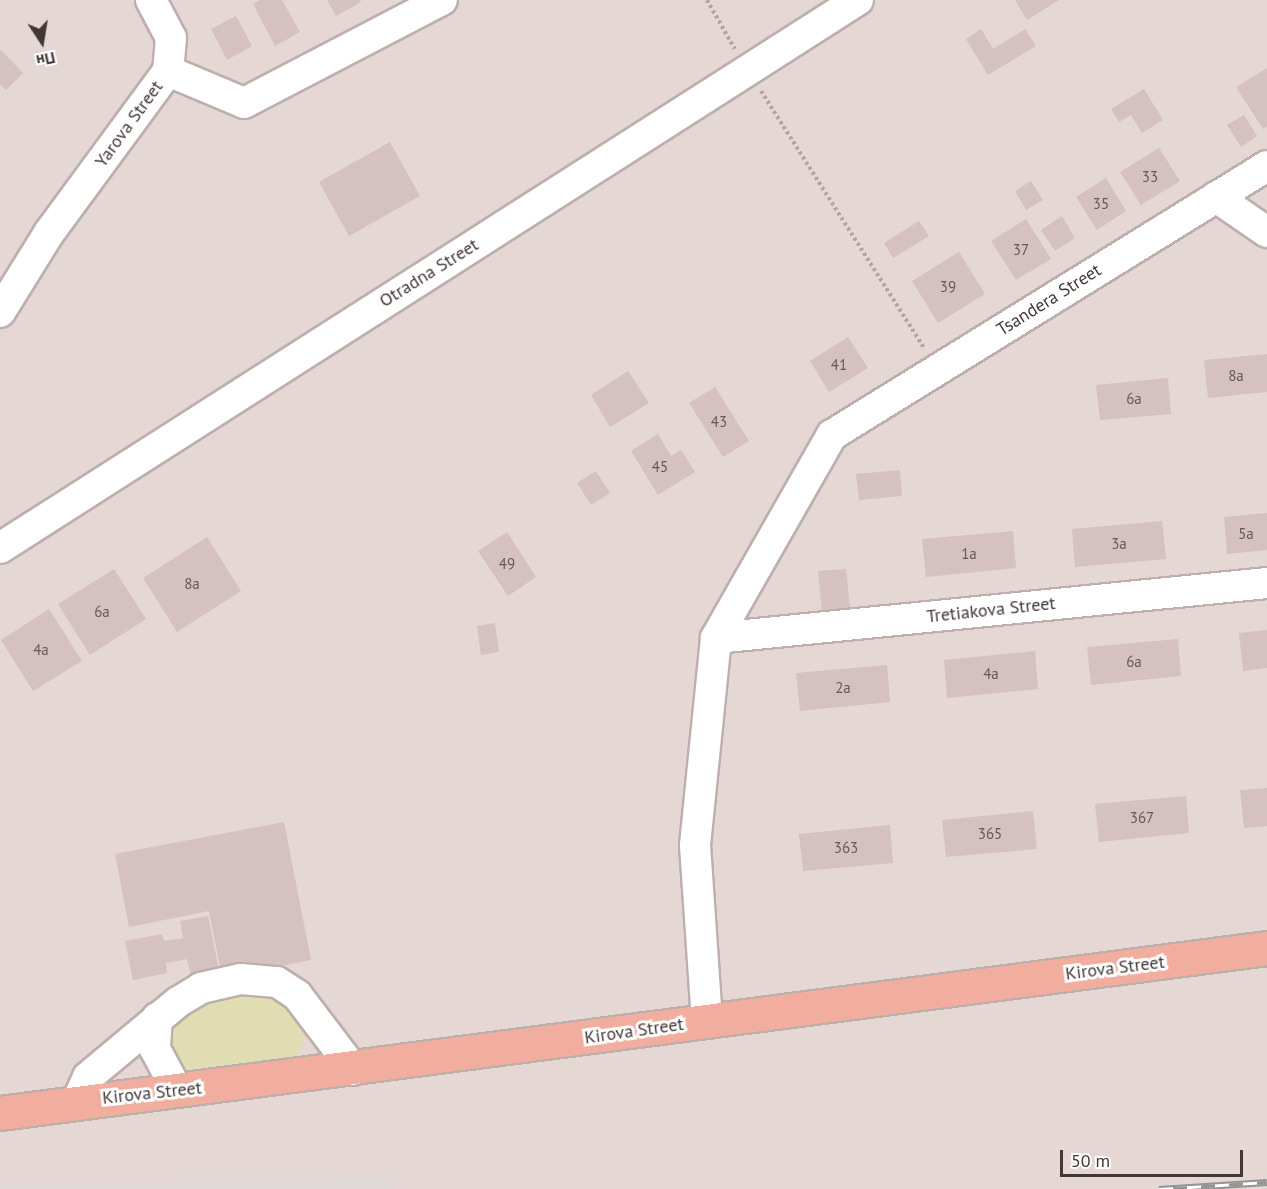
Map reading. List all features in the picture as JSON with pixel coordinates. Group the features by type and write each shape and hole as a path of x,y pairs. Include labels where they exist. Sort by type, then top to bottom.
{"main road":[{"name":"Kirova Street","path":"0,1113 77,1101 354,1070 707,1021 1267,948"}],"street":[{"path":"151,0 171,38 168,71"},
{"name":"Yarova Street","path":"0,312 49,232 168,71 244,104 442,0"},
{"name":"Otradna Street","path":"0,548 749,72 858,0"},
{"name":"Tsandera Street","path":"716,638 832,435 1267,166"},
{"path":"1216,197 1267,232"},
{"name":"Tretiakova Street","path":"716,638 1267,583"},
{"path":"707,1021 695,845 716,638"},
{"path":"77,1101 88,1077 157,1018 201,988 220,982 259,978 277,982 297,995 354,1070"},
{"path":"157,1018 155,1049 177,1090"}],"path":[{"path":"706,0 749,72 938,369"}],"shaded area":[{"path":"0,0 1267,0 1267,1189 0,1189"},
{"path":"277,991 302,1022 306,1038 292,1061 188,1074 166,1057 170,1027 177,1017 215,994"},
{"path":"394,1179 395,1189 0,1189 0,1183"}],"building":[{"path":"260,0 282,0 300,32 275,46 253,4"},
{"path":"327,0 360,0 361,2 336,16"},
{"path":"1015,0 1059,0 1027,20"},
{"path":"236,16 252,46 227,60 211,29"},
{"path":"981,29 993,49 1025,29 1036,46 988,75 966,39"},
{"path":"0,49 23,73 6,90 0,84"},
{"path":"1267,68 1267,126 1263,129 1236,87"},
{"path":"1144,89 1163,120 1142,133 1131,115 1119,122 1111,109"},
{"path":"1244,115 1257,136 1241,147 1227,125"},
{"path":"390,142 420,196 349,236 319,182"},
{"path":"1159,148 1180,181 1141,205 1120,172"},
{"path":"1106,178 1126,211 1097,230 1076,197"},
{"path":"1031,181 1043,200 1026,210 1015,191"},
{"path":"1062,216 1075,238 1055,251 1041,230"},
{"path":"1026,219 1051,259 1016,280 991,241"},
{"path":"919,221 929,236 893,258 884,243"},
{"path":"959,252 985,294 938,323 912,281"},
{"path":"848,337 868,368 829,392 810,361"},
{"path":"1267,354 1267,392 1208,398 1204,360"},
{"path":"628,371 649,403 610,427 591,395"},
{"path":"1168,378 1171,414 1100,420 1096,385"},
{"path":"715,387 749,441 723,457 689,403"},
{"path":"658,434 671,456 681,450 695,472 658,495 631,451"},
{"path":"900,470 902,496 859,500 856,474"},
{"path":"596,471 610,493 591,505 577,483"},
{"path":"1267,513 1267,550 1227,554 1224,517"},
{"path":"1162,521 1166,559 1075,567 1072,529"},
{"path":"1013,531 1016,568 926,577 922,539"},
{"path":"507,532 536,577 508,596 478,551"},
{"path":"207,537 241,591 177,632 143,578"},
{"path":"114,569 146,619 90,655 58,604"},
{"path":"846,569 850,609 822,612 818,571"},
{"path":"49,609 82,661 33,691 1,640"},
{"path":"495,623 499,652 481,655 477,626"},
{"path":"1267,630 1267,668 1243,671 1239,633"},
{"path":"1178,639 1181,676 1091,685 1087,647"},
{"path":"1035,651 1038,689 947,698 944,660"},
{"path":"887,665 890,702 800,711 796,673"},
{"path":"1267,788 1267,826 1244,828 1240,790"},
{"path":"1186,796 1189,833 1099,842 1095,804"},
{"path":"1033,811 1037,849 946,857 942,820"},
{"path":"284,822 311,960 222,977 209,911 129,927 115,854"},
{"path":"890,825 893,863 803,871 799,834"},
{"path":"208,916 219,970 191,976 187,959 166,963 167,973 133,980 125,941 162,934 164,941 183,938 180,921"}],"railway":[{"path":"1159,1189 1267,1182"}]}
